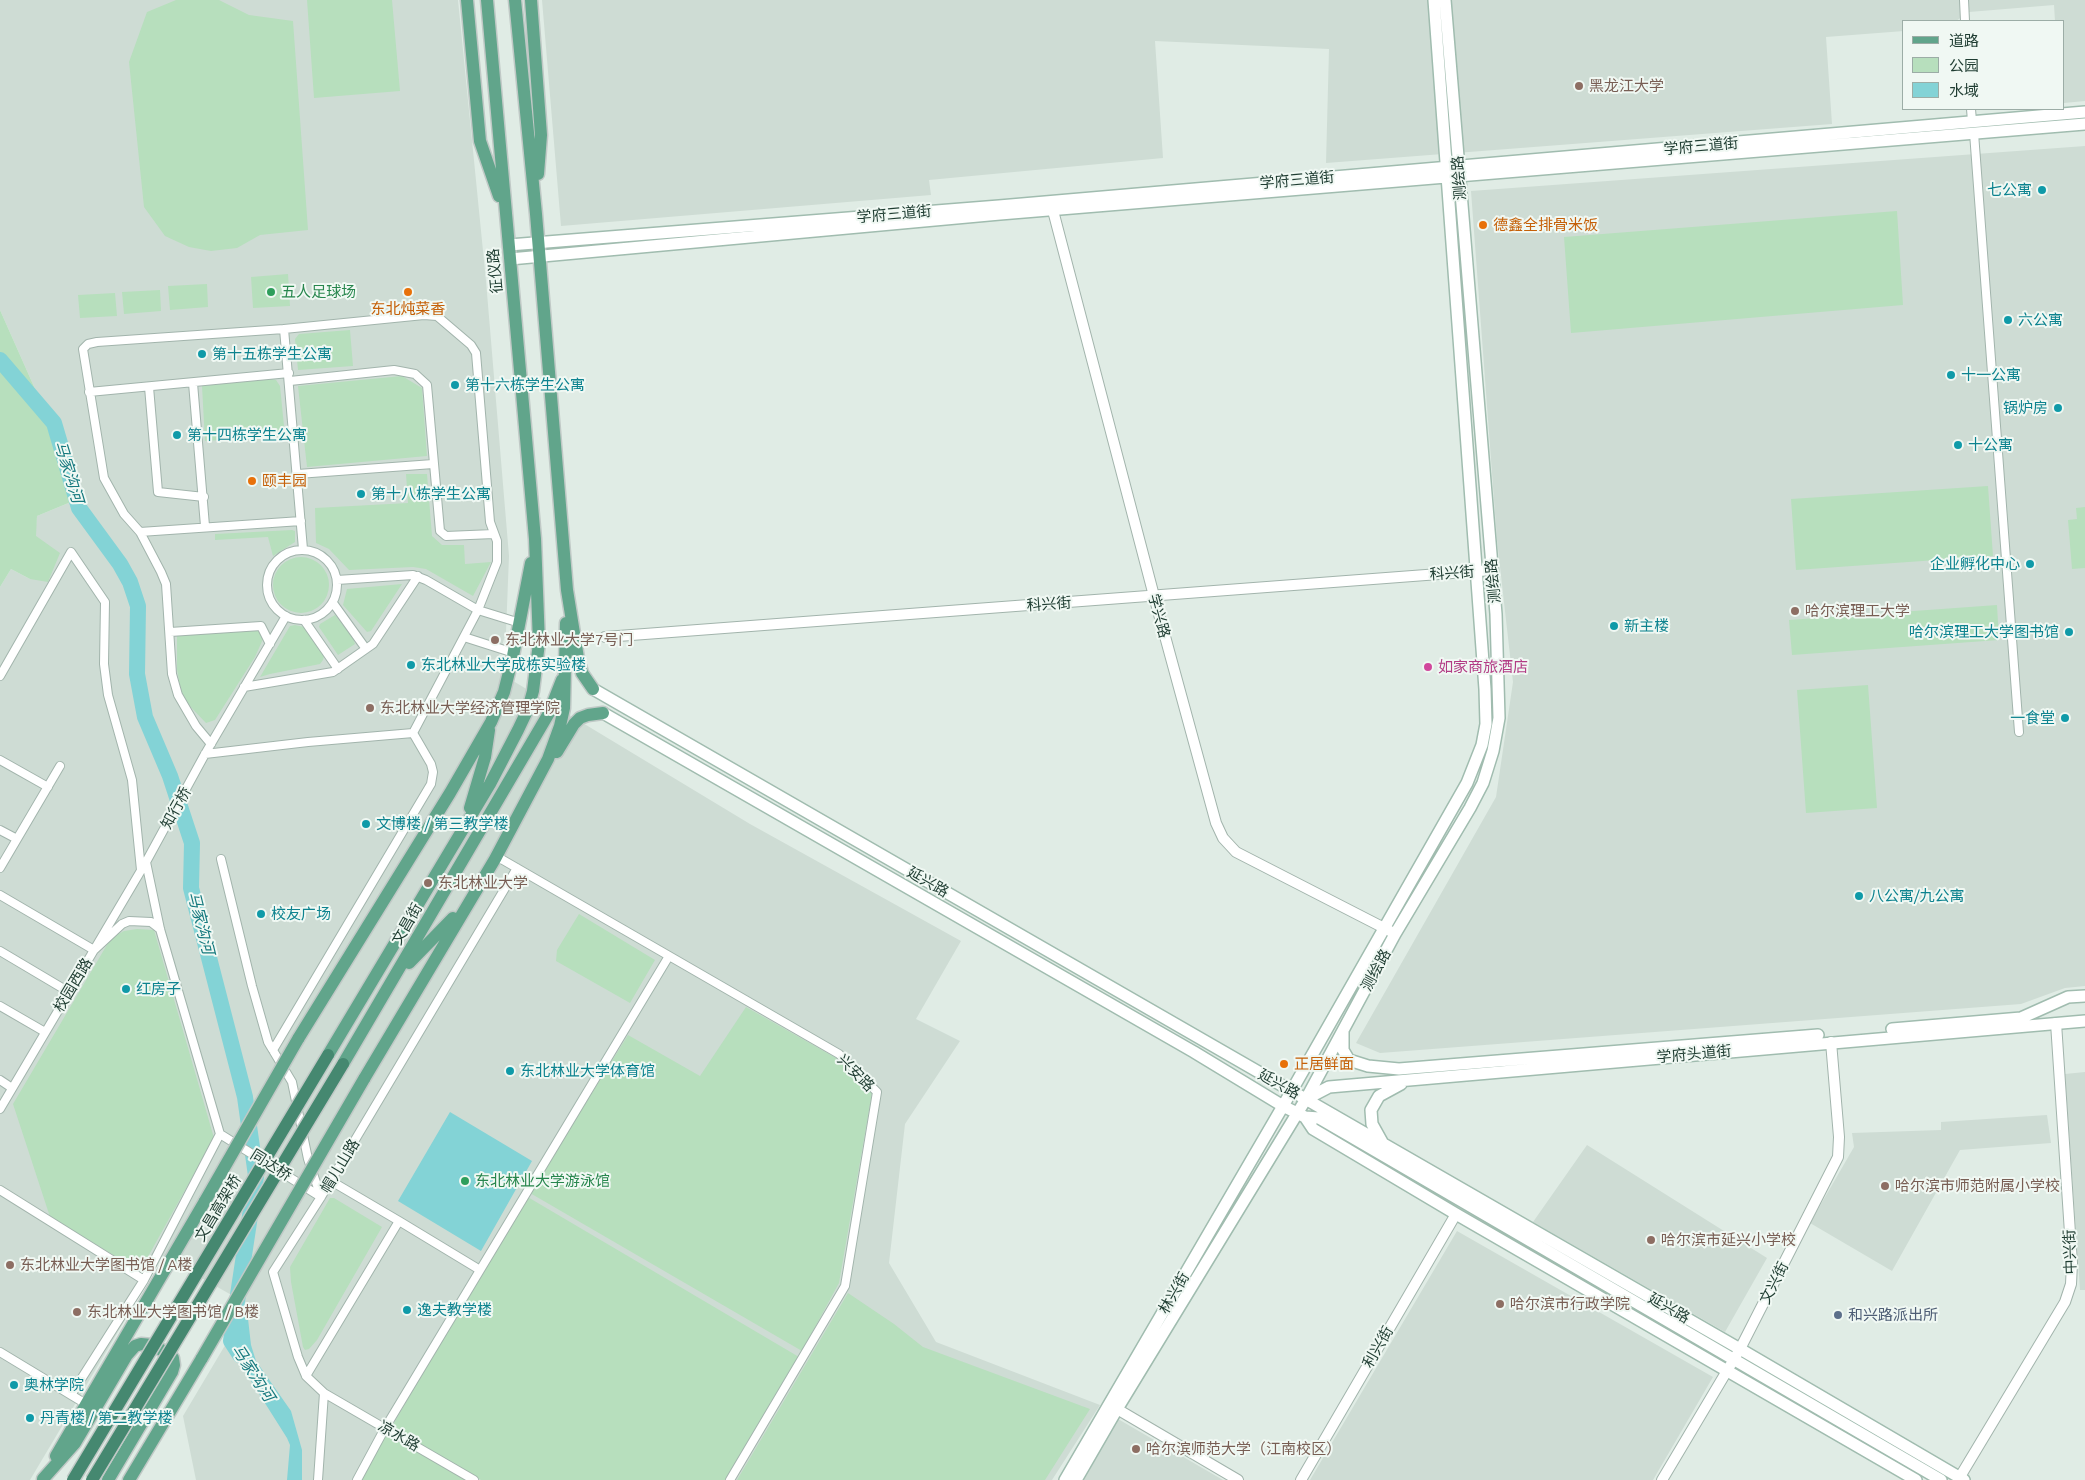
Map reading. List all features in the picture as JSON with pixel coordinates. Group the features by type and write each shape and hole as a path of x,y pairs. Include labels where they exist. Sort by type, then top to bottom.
{"highway":[{"name":"文昌高架桥","path":"73,1480 328,1055"},
{"path":"92,1480 343,1064"}],"main road":[{"path":"467,0 480,141 506,216"},
{"name":"征仪路","path":"486,0 510,245 535,539"},
{"path":"515,0 536,214 566,590 582,673 593,689"},
{"path":"531,0 541,135 536,214"},
{"name":"测绘路","path":"1301,1115 1306,1099 1395,934 1483,783 1494,752 1500,718 1492,570 1434,0"},
{"name":"测绘路","path":"1283,1106 1467,783 1482,745 1486,724 1486,689 1453,172 1445,0"},
{"name":"学府三道街","path":"1453,172 2085,112"},
{"name":"学府三道街","path":"510,245 1052,205 1453,172 1974,134 2085,124"},
{"name":"学府三道街","path":"510,259 1052,205"},
{"path":"42,1479 298,1039 450,793 490,723 504,692 514,654 535,539"},
{"name":"文昌街","path":"328,1055 490,784 528,709 534,691 538,643 535,539"},
{"path":"129,1480 466,904 496,856 548,759 558,733 564,708 566,590"},
{"name":"文昌街","path":"343,1064 549,713 565,668"},
{"name":"延兴路","path":"593,689 1306,1099 1737,1354 1961,1479"},
{"path":"504,842 528,808 574,724 588,715 603,713"},
{"name":"延兴路","path":"603,713 1186,1047 1301,1115 1314,1129 1456,1214 1916,1480"},
{"path":"467,820 485,757 490,723"},
{"path":"382,999 403,969 466,904"},
{"name":"学府头道街","path":"1343,1030 1343,1050 1350,1060 1368,1066 1408,1069 2022,1018 2068,997 2085,996"},
{"name":"学府头道街","path":"1306,1099 1329,1087 2085,1020"},
{"path":"1383,1144 1370,1118 1373,1104 1379,1096 1388,1090 1414,1079"},
{"name":"林兴街","path":"1065,1480 1283,1106"},
{"path":"1301,1115 1318,1118 1737,1354 1941,1480"},
{"name":"林兴街","path":"1076,1480 1117,1409 1301,1115"},
{"path":"42,1479 75,1443 122,1362 135,1346 141,1344 152,1345 169,1354 173,1358 174,1365 108,1480"}],"street":[{"path":"1964,0 1965,20"},
{"path":"1971,110 1972,122"},
{"path":"1974,134 2019,732"},
{"name":"学兴路","path":"1052,205 1154,596 1216,824 1223,838 1236,852 1395,934"},
{"path":"211,744 196,726 178,695 172,674 166,584 140,532 124,514 104,478 83,349 88,344 284,329 424,315 437,316 471,345 476,353 490,522 497,542 497,562 478,610 412,734"},
{"path":"284,329 303,549"},
{"path":"89,392 394,370 415,374 427,385 440,531 446,536 494,534"},
{"path":"193,383 205,526"},
{"path":"149,387 158,492 204,497"},
{"path":"298,474 433,464"},
{"path":"140,532 205,526 301,521"},
{"path":"303,549 318,553 330,562 338,580 333,603 318,617 304,620 286,616 276,609 270,599 267,588 268,576 273,565 281,556 291,551 303,549"},
{"path":"0,676 71,552 105,602 104,664 108,695 132,780 142,870"},
{"name":"科兴街","path":"605,637 1492,570"},
{"path":"338,580 418,576 478,610 520,623"},
{"path":"244,687 333,672 338,669 373,644 418,576"},
{"path":"333,603 366,649"},
{"path":"205,754 286,616"},
{"path":"304,620 338,669"},
{"path":"170,632 261,626 270,644"},
{"path":"464,637 514,654"},
{"path":"205,754 308,742 412,734"},
{"path":"273,1050 431,784 433,772 431,764 412,734"},
{"name":"知行桥","path":"146,862 205,754"},
{"path":"0,760 48,787"},
{"path":"0,868 60,766"},
{"path":"0,830 17,840"},
{"name":"兴安路","path":"496,856 839,1054 877,1092 845,1286 730,1480"},
{"path":"221,859 252,986 268,1042 292,1082 308,1160 321,1197"},
{"path":"71,1395 144,1280 220,1134 160,929 146,862"},
{"name":"校园西路","path":"0,1109 146,862"},
{"name":"帽儿山路","path":"324,1393 306,1376 298,1357 273,1272 331,1181 517,868"},
{"path":"0,895 94,950 122,924 129,921 151,922 160,929"},
{"path":"0,951 69,992"},
{"path":"357,1480 385,1428 669,956"},
{"path":"0,1006 45,1032"},
{"name":"中兴街","path":"1961,1479 2065,1302 2071,1284 2072,1263 2056,1023"},
{"name":"文兴街","path":"1662,1480 1737,1354 1838,1157 1839,1136 1832,1042"},
{"path":"0,1080 12,1088"},
{"name":"同达桥","path":"220,1134 321,1197"},
{"path":"331,1181 480,1270"},
{"path":"0,1190 144,1280"},
{"name":"利兴街","path":"1301,1480 1456,1214"},
{"path":"306,1376 399,1221"},
{"path":"0,1352 86,1404"},
{"path":"318,1480 324,1393"},
{"name":"凉水路","path":"324,1393 474,1480"},
{"path":"1117,1409 1238,1480"}],"shaded area":[{"name":"东北林业大学","path":"0,0 458,0 486,281 509,556 506,632 495,670 750,824 961,941 916,1019 960,1041 905,1124 889,1263 936,1342 1100,1405 1052,1480 196,1480 183,1416 249,1305 163,1256 30,1480 0,1480 0,587 11,569 30,579 37,516 83,497 0,310"},
{"path":"542,0 2085,0 2085,101 2065,103 2065,20 2055,20 2054,5 1969,12 1957,20 1902,20 1902,31 1826,37 1832,124 1326,163 1329,49 1155,41 1163,158 929,180 931,195 561,226"},
{"name":"哈尔滨理工大学","path":"2085,146 2085,986 2065,988 2021,1004 1380,1053 1356,1043 1496,797 1513,682 1497,540 1471,191"},
{"path":"2085,1072 2085,1290 2080,1290 2065,1074"},
{"name":"哈尔滨市师范附属小学校","path":"2047,1115 2051,1143 1960,1150 1892,1271 1810,1223 1854,1147 1852,1133 1941,1130 1941,1122"},
{"name":"哈尔滨市延兴小学校","path":"1587,1145 1767,1258 1725,1332 1533,1222"},
{"name":"哈尔滨市行政学院","path":"1457,1231 1713,1377 1653,1480 1310,1480"},
{"name":"哈尔滨师范大学（江南校区）","path":"1118,1419 1223,1480 1084,1480"}],"green space":[{"path":"176,0 219,0 249,15 293,21 308,230 260,235 237,248 211,251 189,247 165,236 144,207 129,62 147,12"},
{"path":"307,0 392,0 400,91 314,98"},
{"path":"1897,211 1903,305 1571,333 1564,237"},
{"name":"五人足球场","path":"288,274 290,306 253,308 251,277"},
{"path":"207,284 208,307 170,310 168,286"},
{"path":"160,290 161,311 124,314 122,292"},
{"path":"115,293 117,316 80,318 78,295"},
{"path":"0,310 83,497 37,516 36,536 60,553 48,582 30,579 11,569 0,587"},
{"path":"350,330 353,366 298,370 295,339 299,334"},
{"path":"402,376 422,388 427,456 307,467 298,386"},
{"path":"276,380 280,386 285,436 205,441 202,386"},
{"path":"406,474 427,474 432,536 442,545 464,545 465,564 491,562 473,596 426,569 413,567 349,570 329,549 316,543 315,508 408,503"},
{"path":"1988,486 1993,556 1796,570 1791,499"},
{"path":"2085,507 2085,568 2072,569 2068,520 2077,519 2076,508"},
{"path":"295,531 295,542 273,556 268,537 215,540 215,534"},
{"path":"301,557 312,559 321,565 327,574 329,585 327,596 321,605 312,611 301,613 290,611 281,605 275,596 273,585 275,574 281,565 290,559"},
{"path":"402,584 371,631 367,632 343,605 347,589"},
{"path":"1997,605 1999,640 1792,655 1789,620"},
{"path":"335,615 353,638 355,644 338,655 319,627 320,624"},
{"path":"290,626 304,627 324,656 323,660 320,664 260,677"},
{"path":"255,628 260,632 263,639 255,657 215,720 206,723 186,702 180,687 177,669 177,635"},
{"path":"1868,685 1877,808 1806,813 1797,690"},
{"path":"579,914 655,960 630,1003 556,961 557,950"},
{"path":"137,929 154,930 214,1138 140,1271 50,1217 13,1104 111,938 124,931"},
{"path":"746,1007 836,1058 872,1093 839,1283 802,1351 530,1193 628,1035 700,1076"},
{"path":"526,1196 799,1357 727,1480 481,1480 391,1428"},
{"path":"330,1198 334,1198 382,1227 317,1340 309,1349 305,1350 291,1282 290,1267"},
{"path":"848,1293 894,1324 923,1347 1090,1409 1045,1480 737,1480"},
{"path":"386,1433 467,1480 360,1480"}],"water":[{"name":"东北林业大学游泳馆","path":"450,1112 532,1161 481,1251 398,1201"},
{"path":"247,1310 251,1345 256,1361 291,1411 302,1450 302,1480 287,1480 290,1445 287,1438 227,1343"}],"waterway":[{"name":"马家沟河","path":"0,360 54,423 79,508 120,564 130,582 138,606 137,674 145,717 170,776 192,843 191,888 245,1097 256,1176 231,1341 240,1355"}],"place":[{"name":"黑龙江大学","path":"1579,86"},
{"name":"七公寓","path":"2042,190"},
{"name":"德鑫全排骨米饭","path":"1483,225"},
{"name":"五人足球场","path":"271,292"},
{"name":"东北炖菜香","path":"408,292"},
{"name":"六公寓","path":"2008,320"},
{"name":"第十五栋学生公寓","path":"202,354"},
{"name":"十一公寓","path":"1951,375"},
{"name":"第十六栋学生公寓","path":"455,385"},
{"name":"锅炉房","path":"2058,408"},
{"name":"第十四栋学生公寓","path":"177,435"},
{"name":"十公寓","path":"1958,445"},
{"name":"颐丰园","path":"252,481"},
{"name":"第十八栋学生公寓","path":"361,494"},
{"name":"企业孵化中心","path":"2030,564"},
{"name":"哈尔滨理工大学","path":"1795,611"},
{"name":"新主楼","path":"1614,626"},
{"name":"哈尔滨理工大学图书馆","path":"2069,632"},
{"name":"东北林业大学7号门","path":"495,640"},
{"name":"东北林业大学成栋实验楼","path":"411,665"},
{"name":"如家商旅酒店","path":"1428,667"},
{"name":"东北林业大学经济管理学院","path":"370,708"},
{"name":"一食堂","path":"2065,718"},
{"name":"文博楼 / 第三教学楼","path":"366,824"},
{"name":"东北林业大学","path":"428,883"},
{"name":"八公寓/九公寓","path":"1859,896"},
{"name":"校友广场","path":"261,914"},
{"name":"红房子","path":"126,989"},
{"name":"正居鲜面","path":"1284,1064"},
{"name":"东北林业大学体育馆","path":"510,1071"},
{"name":"东北林业大学游泳馆","path":"465,1181"},
{"name":"哈尔滨市师范附属小学校","path":"1885,1186"},
{"name":"哈尔滨市延兴小学校","path":"1651,1240"},
{"name":"东北林业大学图书馆 / A楼","path":"10,1265"},
{"name":"哈尔滨市行政学院","path":"1500,1304"},
{"name":"逸夫教学楼","path":"407,1310"},
{"name":"东北林业大学图书馆 / B楼","path":"77,1312"},
{"name":"和兴路派出所","path":"1838,1315"},
{"name":"奥林学院","path":"14,1385"},
{"name":"丹青楼 / 第二教学楼","path":"30,1418"},
{"name":"哈尔滨师范大学（江南校区）","path":"1136,1449"}]}
